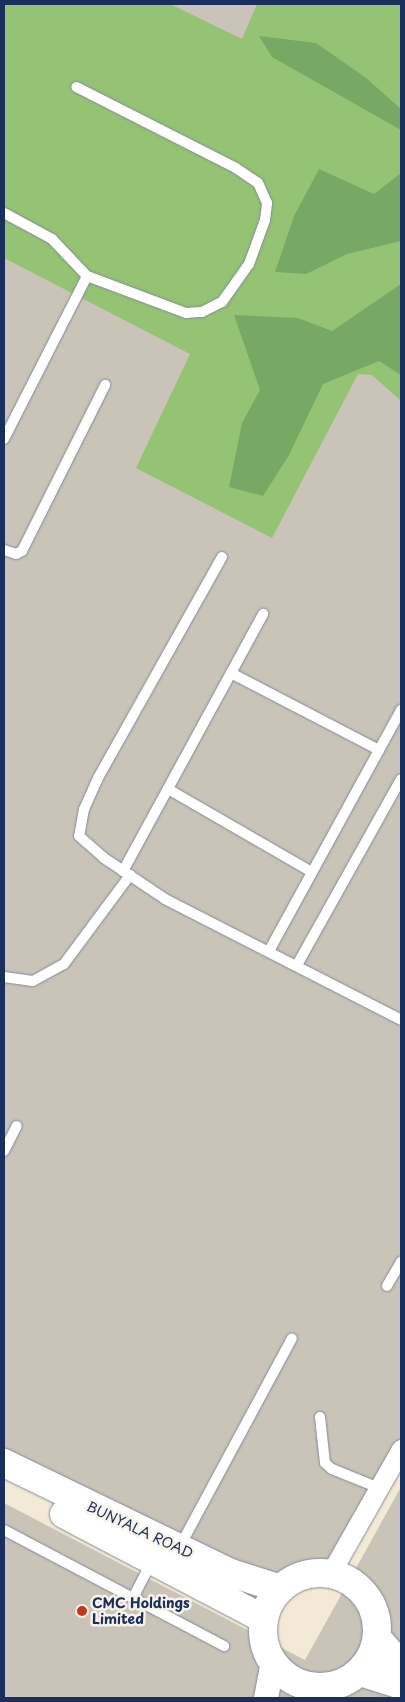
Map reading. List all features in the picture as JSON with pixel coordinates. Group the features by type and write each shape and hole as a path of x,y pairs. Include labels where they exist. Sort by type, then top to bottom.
{"main road":[{"name":"BUNYALA ROAD","path":"4,1462 231,1573 281,1588"},
{"name":"BUNYALA ROAD","path":"4,1484 264,1619"},
{"path":"330,1574 350,1582 366,1597 376,1616 377,1638 371,1656 360,1672 330,1687 310,1693 290,1679 273,1661 264,1641 264,1619 270,1602 281,1588 304,1576 330,1574"},
{"path":"377,1638 401,1666"},
{"path":"360,1672 401,1685"}],"street":[{"path":"330,1574 401,1449"},
{"path":"266,1698 273,1661"}],"lane":[{"path":"4,213 52,239 87,276 186,313 202,312 222,302 249,264 265,220 268,203 258,183 236,168 76,87"},
{"path":"4,439 87,276"},
{"path":"4,550 16,554 22,551 104,385"},
{"path":"222,557 145,692 84,809 79,836 126,873 165,899 401,1020"},
{"path":"4,977 33,981 64,964 126,873 168,789 263,614"},
{"path":"231,673 379,750"},
{"path":"269,951 401,710"},
{"path":"297,965 401,779"},
{"path":"168,789 312,872"},
{"path":"4,1151 17,1126"},
{"path":"388,1286 401,1262"},
{"path":"178,1548 292,1338"},
{"path":"320,1417 325,1463 332,1469 379,1488"},
{"path":"4,1530 224,1646"},
{"path":"133,1598 152,1560"}],"shaded area":[{"path":"4,4 401,4 401,1440 333,1573 261,1604 4,1468"},
{"path":"401,1487 401,1698 4,1698 4,1503 305,1660"}],"green space":[{"path":"4,4 170,4 242,39 257,4 401,4 401,401 372,375 358,374 272,538 136,468 190,354 4,258"},
{"path":"259,36 316,43 366,78 401,109 401,130 272,57"},
{"path":"319,169 374,194 401,173 401,241 347,254 306,274 275,272 294,216"},
{"path":"401,284 401,375 379,361 323,384 289,455 263,496 229,487 242,423 260,390 234,315 298,318 332,331"}],"place":[{"name":"CMC Holdings Limited","path":"82,1611"}]}
